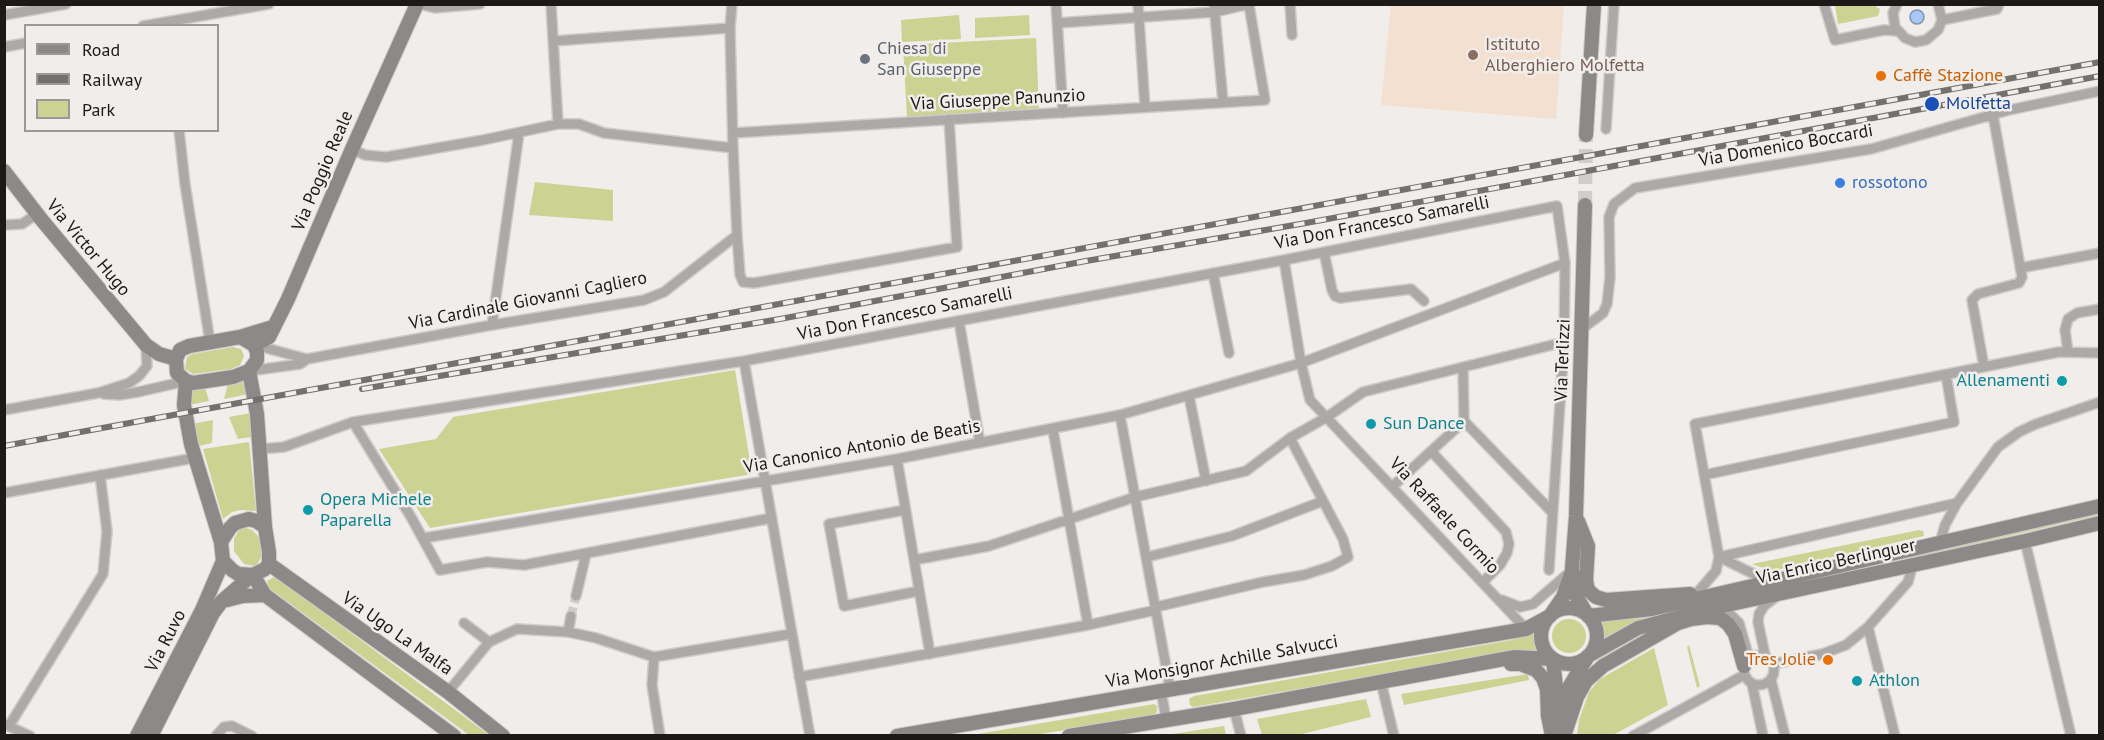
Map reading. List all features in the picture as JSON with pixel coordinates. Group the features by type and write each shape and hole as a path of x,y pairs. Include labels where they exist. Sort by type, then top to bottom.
{"main road":[{"name":"Via Poggio Reale","path":"254,345 269,337 288,299 352,148 418,4"},
{"path":"1586,135 1594,4"},
{"name":"Via Victor Hugo","path":"4,171 146,345"},
{"name":"Via Terlizzi","path":"1585,205 1576,516 1572,569 1575,594 1588,616"},
{"path":"240,338 254,345 257,360 249,371 233,377 192,384 177,373 176,359 180,350 189,346 240,338 273,327"},
{"path":"146,345 159,354 176,359"},
{"path":"249,371 257,414 269,564"},
{"path":"186,381 184,405 194,458 221,542 224,561 238,574 252,575 265,595 454,735"},
{"name":"Via Enrico Berlinguer","path":"1588,616 1652,609 2100,506"},
{"name":"Via Terlizzi","path":"1576,516 1588,546 1586,580 1588,590 1596,597 1606,600 1740,590"},
{"path":"221,542 230,528 242,520 256,521 265,527"},
{"name":"Via Enrico Berlinguer","path":"1588,656 1638,628 1722,606 2100,523"},
{"name":"Via Ruvo","path":"137,735 224,561"},
{"name":"Via Ruvo","path":"151,735 222,601 252,575 265,569 269,564"},
{"name":"Via Ugo La Malfa","path":"269,564 448,692 503,735"},
{"name":"Via Terlizzi","path":"1550,616 1563,597 1572,569"},
{"path":"222,601 243,596 265,595"},
{"path":"1558,735 1559,716 1553,659 1546,652 1541,633 1550,616 1556,611 1569,608 1588,616 1594,624 1596,641 1568,689 1559,716"},
{"name":"Via Monsignor Achille Salvucci","path":"897,735 1526,629 1550,616"},
{"path":"1564,735 1577,697 1586,681 1603,666 1678,623 1707,616 1720,618 1735,634 1746,666"},
{"path":"1070,735 1234,709 1482,662 1515,657 1575,663 1588,656"},
{"path":"1482,662 1520,664 1536,670 1543,678 1547,689 1548,716 1552,735"}],"street":[{"path":"4,15 66,4"},
{"path":"167,24 269,4"},
{"path":"418,4 435,8 480,4"},
{"path":"551,4 558,124"},
{"path":"732,4 730,28 733,148 737,235 740,275 743,282 754,283 957,247 949,118"},
{"path":"1056,4 1063,113"},
{"path":"1138,4 1145,107"},
{"path":"1058,23 1139,17 1249,4"},
{"name":"Via Giuseppe Panunzio","path":"733,133 1265,100 1249,4"},
{"path":"1290,4 1292,35"},
{"path":"1606,129 1614,4"},
{"path":"1824,4 1835,40 1884,30 1897,31 1910,41 1920,42 1935,35 1942,20 1938,4"},
{"path":"1897,4 1893,18 1897,31"},
{"path":"1942,20 1998,7"},
{"path":"1215,8 1223,102"},
{"path":"554,41 730,28"},
{"path":"4,46 24,43"},
{"name":"Via Domenico Boccardi","path":"1582,329 1603,313 1607,304 1610,277 1609,217 1614,204 1635,188 1871,149 1993,115 2100,91"},
{"path":"1984,367 1972,300 1978,294 2021,280 1993,115"},
{"path":"352,148 365,154 386,157 558,124 579,124 604,133 733,148"},
{"path":"179,132 185,184 210,342"},
{"path":"492,325 519,133"},
{"name":"Via Don Francesco Samarelli","path":"259,449 284,447 352,422 744,361 1284,260 1557,206 1565,263"},
{"path":"4,225 22,224 37,214"},
{"name":"Via Cardinale Giovanni Cagliero","path":"249,371 300,364 307,359 492,325 644,300 664,292 737,235"},
{"path":"1324,252 1335,296 1340,298 1411,289 1424,301"},
{"path":"2020,268 2100,253"},
{"name":"Via Raffaele Cormio","path":"1284,260 1301,363 1310,400 1526,629"},
{"path":"1549,570 1551,512 1564,342 1565,263"},
{"name":"Via Canonico Antonio de Beatis","path":"424,538 897,459 1120,415 1301,363 1565,263"},
{"path":"1213,273 1229,352"},
{"path":"2068,352 2065,330 2068,319 2077,313 2100,309"},
{"path":"958,321 980,443"},
{"path":"914,560 989,546 1135,497 1252,468 1290,438 1327,417 1363,392 1564,342"},
{"path":"4,410 98,393 129,383 147,366 146,345"},
{"name":"Via Cardinale Giovanni Cagliero","path":"254,345 307,359"},
{"path":"1697,593 1716,572 1719,557 1695,424 2068,352 2100,353"},
{"path":"744,361 810,735"},
{"path":"1463,367 1464,421 1551,512"},
{"path":"1704,475 1954,422 1946,375"},
{"path":"98,393 138,392 186,381"},
{"path":"1189,396 1206,481"},
{"path":"1940,543 1945,525 1957,503 1998,447 2019,432 2036,424 2100,402"},
{"path":"1120,415 1156,609 1166,689 1166,719"},
{"path":"1393,486 1464,421"},
{"path":"352,422 424,538 440,570 487,562 524,565 772,518"},
{"path":"1053,430 1088,625"},
{"path":"799,677 1088,625 1263,582 1304,575 1342,561 1348,557 1348,552 1290,438"},
{"path":"1431,451 1506,532 1509,544 1507,553 1500,565 1483,582"},
{"path":"4,493 194,458"},
{"path":"897,459 930,654"},
{"path":"30,735 7,725 103,574 108,531 100,475"},
{"path":"1147,557 1232,536 1323,501"},
{"path":"1719,557 1957,503"},
{"path":"905,510 830,524 831,535 844,606 919,591"},
{"path":"2025,541 2071,735"},
{"path":"576,596 586,554"},
{"path":"1719,557 1770,582"},
{"path":"1773,664 1822,654 1846,645 1868,627 1908,582 1913,564"},
{"path":"1499,599 1520,606 1533,604 1572,569"},
{"path":"1783,592 1764,606 1759,614 1758,622 1765,656 1773,664 1774,672 1771,680 1785,735"},
{"path":"1722,606 1739,623 1746,666 1764,735"},
{"path":"568,632 571,616"},
{"path":"464,623 489,642"},
{"path":"1868,627 1895,735"},
{"path":"448,692 489,642 517,628 568,632 596,638 654,657 791,634"},
{"path":"1633,735 1746,666 1756,655 1765,656"},
{"path":"654,657 652,685 660,735"},
{"path":"1752,684 1762,685 1771,680"},
{"path":"1381,682 1394,735"},
{"path":"1234,709 1241,735"},
{"path":"216,735 224,727 232,726 252,735"}],"shaded area":[{"name":"Istituto Alberghiero Molfetta","path":"1391,5 1564,5 1556,119 1381,105"}],"green space":[{"path":"1877,5 1876,7 1880,9 1878,16 1838,24 1835,6"},
{"path":"959,15 961,39 902,42 901,20"},
{"path":"1029,15 1030,35 975,38 975,18"},
{"path":"1036,38 1039,110 907,117 903,45"},
{"path":"535,182 613,190 613,221 529,215"},
{"path":"233,347 241,349 244,356 240,365 231,369 193,374 185,369 187,357 192,354"},
{"path":"735,370 752,474 430,528 379,449 436,439 453,417"},
{"path":"241,380 248,394 224,399 228,383"},
{"path":"205,387 209,401 189,405 191,389"},
{"path":"251,413 252,437 238,439 229,417"},
{"path":"213,420 212,443 199,446 192,424"},
{"path":"249,442 256,511 240,510 232,512 223,519 203,449"},
{"path":"2099,512 2099,515 1658,618 1604,640 1600,620"},
{"path":"243,527 252,530 260,538 262,555 257,565 254,566 244,564 234,551 234,539"},
{"path":"1923,531 1924,536 1772,571 1752,564"},
{"path":"274,577 489,735 469,735 269,588 267,581"},
{"path":"1569,619 1581,624 1586,636 1581,648 1569,653 1557,648 1552,636 1557,624"},
{"path":"1534,629 1535,643 1540,654 1514,652 1193,707 1190,705 1189,699 1194,696 1512,640"},
{"path":"1689,645 1700,686 1697,688 1687,647"},
{"path":"1654,648 1668,705 1613,735 1577,735 1579,720 1589,692 1600,679"},
{"path":"1528,674 1529,680 1404,705 1401,694"},
{"path":"1366,699 1371,717 1298,735 1262,735 1257,719"},
{"path":"1154,704 1157,706 1157,712 1154,715 1035,735 966,736"},
{"path":"1224,726 1226,735 1166,735"}],"water":[{"path":"1917,10 1922,12 1924,17 1922,22 1917,24 1912,22 1910,17 1912,12"}],"tunnel":[{"path":"1585,205 1586,135"},
{"path":"571,616 576,596"}],"railway":[{"path":"4,446 2100,62"},
{"path":"362,389 780,319 2100,76"}],"place":[{"name":"Istituto Alberghiero Molfetta","path":"1473,55"},
{"name":"Chiesa di San Giuseppe","path":"865,59"},
{"name":"Caffè Stazione","path":"1881,76"},
{"name":"Molfetta","path":"1932,104"},
{"name":"rossotono","path":"1840,183"},
{"name":"Allenamenti","path":"2062,381"},
{"name":"Sun Dance","path":"1371,424"},
{"name":"Opera Michele Paparella","path":"308,510"},
{"name":"Tres Jolie","path":"1828,660"},
{"name":"Athlon","path":"1857,681"}]}
